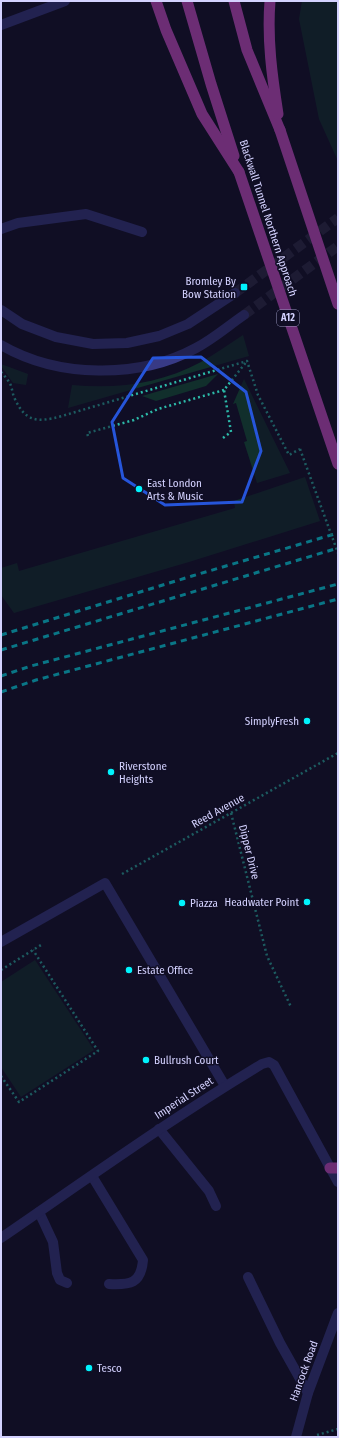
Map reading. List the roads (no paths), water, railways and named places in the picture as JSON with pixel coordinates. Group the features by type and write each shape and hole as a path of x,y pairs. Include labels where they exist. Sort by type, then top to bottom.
{"highway":[{"path":"147,1 152,4 166,30"},
{"path":"156,1 166,30 202,114 239,172"},
{"name":"Blackwall Tunnel Northern Approach","path":"187,1 210,84 338,464"},
{"path":"234,1 247,50 280,130 338,304"},
{"path":"270,1 269,16 271,67 280,130"}],"street":[{"path":"1,25 66,1"},
{"path":"1,229 18,223 86,214 142,232"},
{"path":"1,310 22,324 56,337 93,344 127,343 159,336 188,324 235,292"},
{"path":"1,344 41,362 81,369 121,370 159,364 196,348 244,315"},
{"path":"1,942 105,883 225,1086"},
{"name":"Imperial Street","path":"1,1238 159,1129 225,1086 262,1064 269,1062 274,1066 334,1168 338,1182"},
{"path":"159,1129 209,1191 216,1206"},
{"path":"92,1176 143,1260 142,1271 135,1281 126,1284 108,1284"},
{"path":"39,1212 54,1242 57,1273 60,1280 67,1283"},
{"path":"248,1277 280,1343 308,1393"},
{"name":"Hancock Road","path":"296,1437 308,1393 338,1313"}],"tunnel":[{"path":"235,293 338,218"},
{"path":"244,315 338,246"}],"railway":[{"path":"1,635 338,533"},
{"path":"1,650 338,548"},
{"path":"1,676 31,666 338,584"},
{"path":"1,692 36,680 338,599"}],"place":[{"name":"Bromley By Bow Station","path":"244,287"},
{"name":"East London Arts & Music","path":"139,489"},
{"name":"SimplyFresh","path":"307,721"},
{"name":"Riverstone Heights","path":"111,772"},
{"name":"Headwater Point","path":"307,902"},
{"name":"Piazza","path":"182,903"},
{"name":"Estate Office","path":"129,970"},
{"name":"Bullrush Court","path":"146,1060"},
{"name":"Tesco","path":"89,1368"}]}
